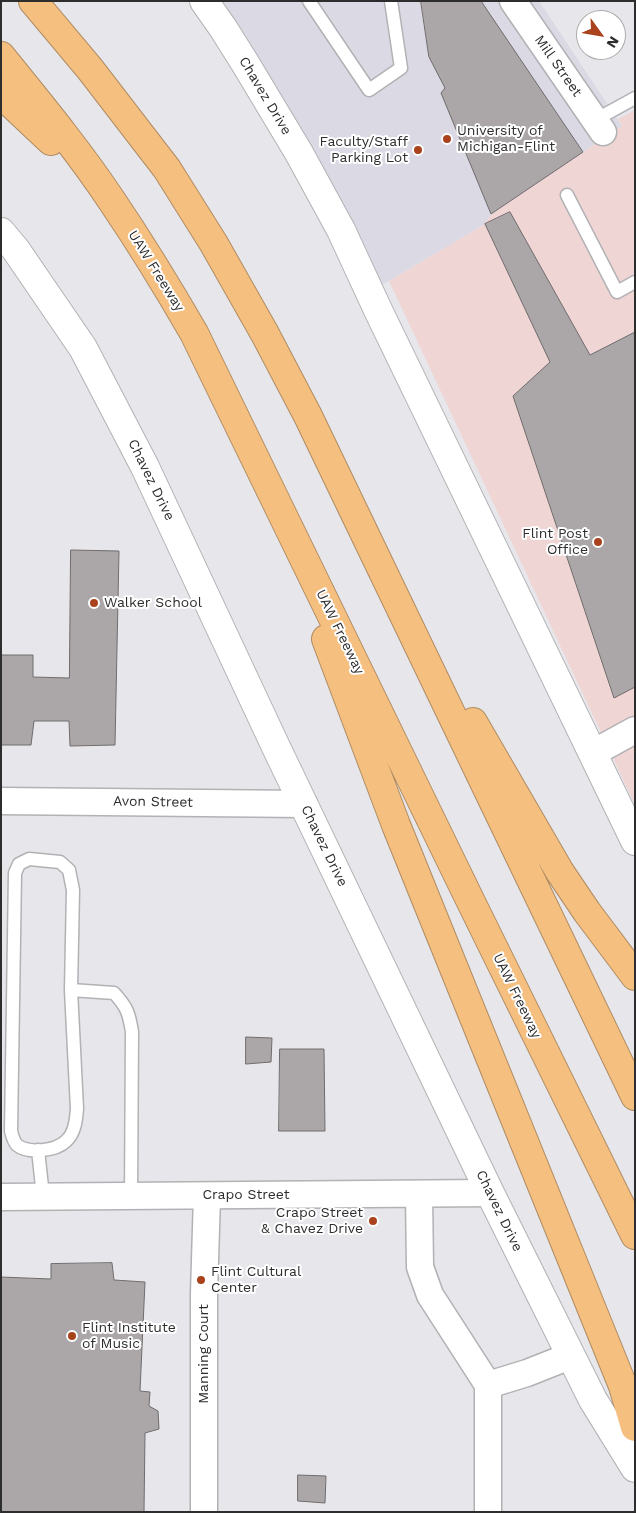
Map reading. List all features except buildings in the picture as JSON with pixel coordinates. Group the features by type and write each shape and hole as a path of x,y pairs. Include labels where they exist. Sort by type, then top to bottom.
{"highway":[{"path":"33,1 90,69 166,169"},
{"path":"56,1 214,244 265,334 308,416 635,1096"},
{"name":"UAW Freeway","path":"1,56 111,199 165,283 194,333 635,1235"},
{"path":"1,94 111,199"},
{"path":"266,479 396,825 623,1386 635,1427"},
{"path":"371,546 560,872 635,976"}],"main road":[{"name":"Chavez Drive","path":"204,1 232,42 289,136 341,230 635,841"},
{"name":"Chavez Drive","path":"1,232 16,250 84,348 146,467 304,804 490,1193 593,1400 635,1468"}],"street":[{"name":"Mill Street","path":"513,1 599,126"},
{"path":"593,753 635,730"},
{"name":"Avon Street","path":"1,801 304,804"},
{"name":"Crapo Street","path":"1,1196 418,1195 490,1193"},
{"path":"418,1195 420,1267 427,1288 488,1385 488,1512"},
{"name":"Manning Court","path":"204,1512 204,1293 207,1196"},
{"path":"488,1385 528,1373 570,1356"}],"lane":[{"path":"309,1 368,90 401,68 390,1"},
{"path":"599,126 635,98"},
{"path":"567,195 617,292 635,282"},
{"path":"29,859 60,862 69,870 73,890 71,990 77,1109 75,1126 66,1142 57,1148 38,1150 16,1144 10,1131 15,873 19,864 29,859"},
{"path":"71,990 114,993 125,1005 130,1019 132,1032 131,1196"},
{"path":"38,1150 43,1196"}],"shaded area":[{"name":"University of Michigan-Flint","path":"204,1 539,1 576,57 576,60 578,60 622,126 491,214 485,224 370,292"},
{"path":"635,110 635,805 389,281 485,224 491,214 622,126 618,119"}],"place":[{"name":"University of Michigan-Flint","path":"447,139"},
{"name":"Faculty/Staff Parking Lot","path":"418,150"},
{"name":"Flint Post Office","path":"598,542"},
{"name":"Walker School","path":"94,603"},
{"name":"Crapo Street & Chavez Drive","path":"373,1221"},
{"name":"Flint Cultural Center","path":"201,1280"},
{"name":"Flint Institute of Music","path":"72,1336"}]}
